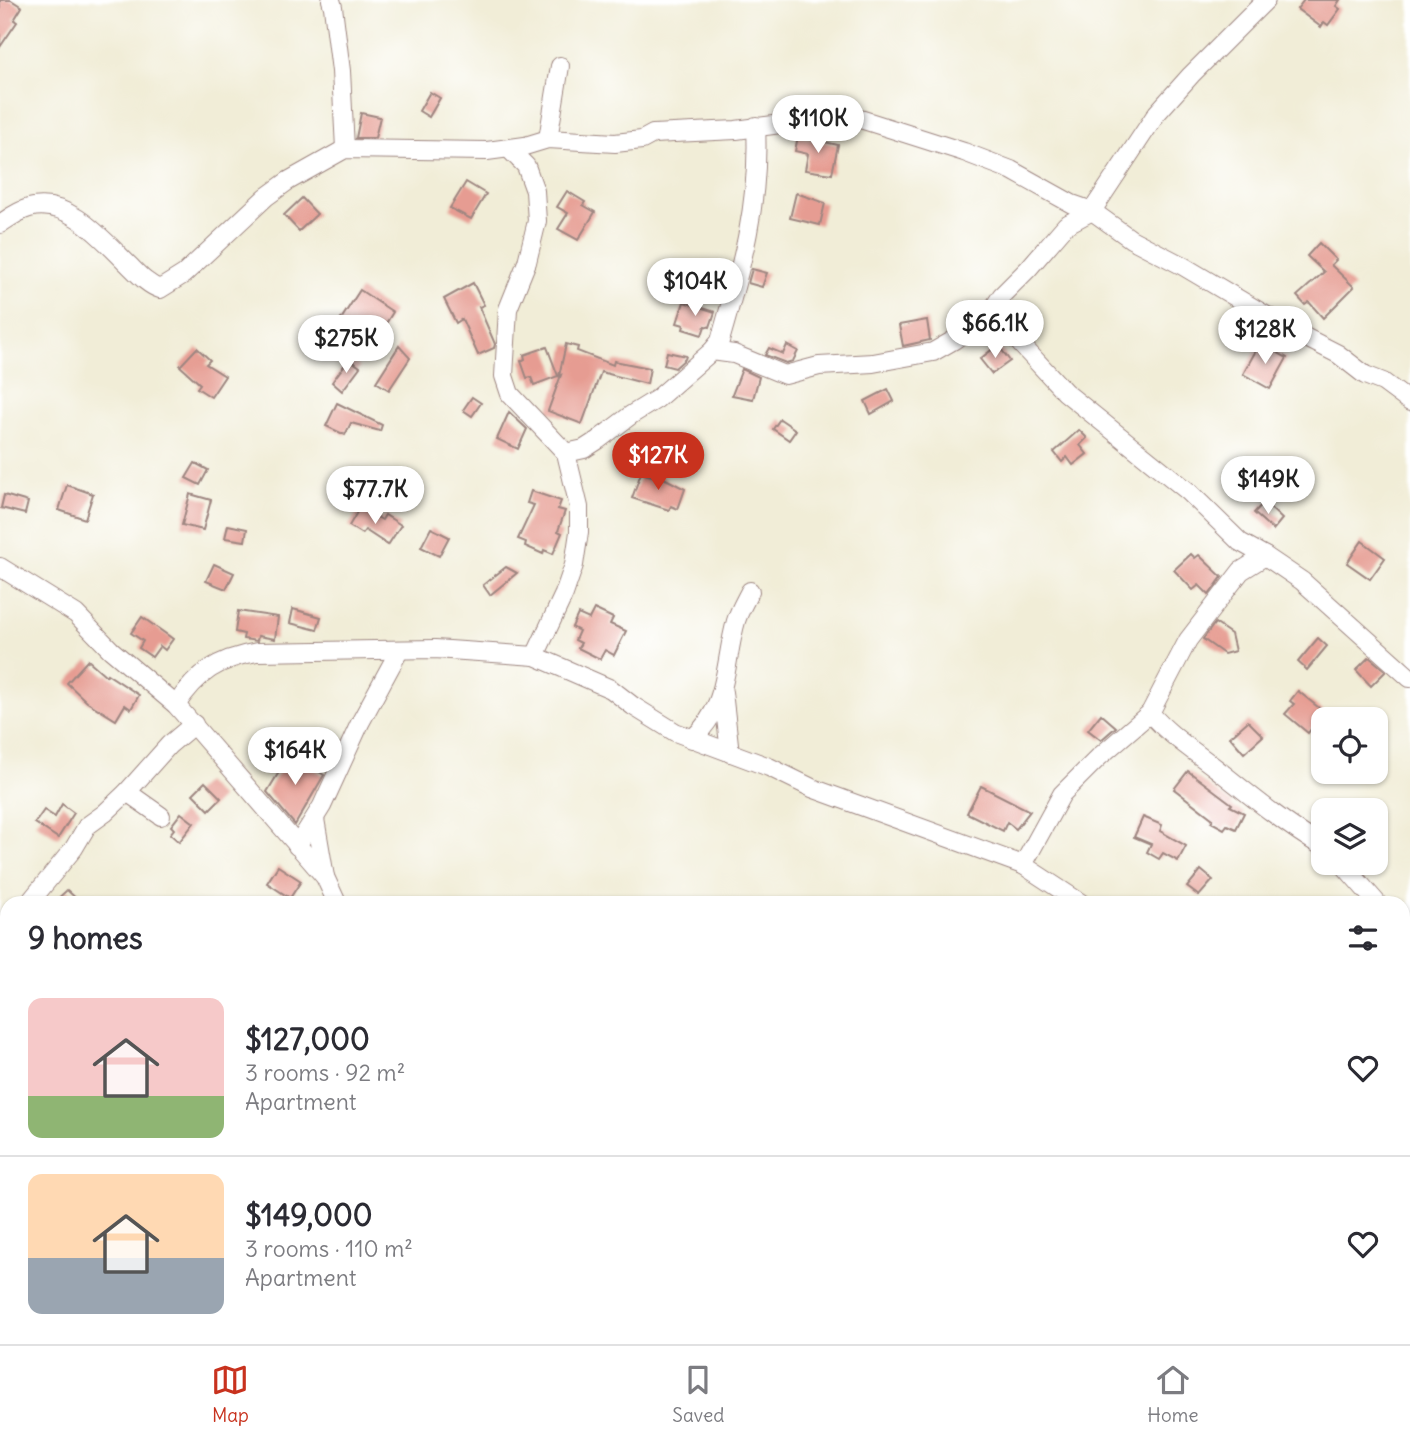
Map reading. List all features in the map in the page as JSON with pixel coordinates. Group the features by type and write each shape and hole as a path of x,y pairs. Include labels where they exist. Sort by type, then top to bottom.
{"street":[{"path":"331,0 341,71 345,149"},
{"path":"712,351 734,354 785,374 819,366 873,363 933,352 954,340 990,312 1002,295 1066,225 1092,211 1157,113 1266,0"},
{"path":"548,139 560,66"},
{"path":"0,224 30,207 58,208 89,228 139,275 160,289 184,274 266,197 288,181 345,149 453,152 517,148 548,139 615,143 642,140 653,134 736,130 824,118 854,117 1012,170 1072,204 1092,211 1131,239 1183,265 1289,329 1338,354 1365,375 1383,382 1410,402"},
{"path":"566,453 584,449 657,399 720,341 744,259 758,162 756,126"},
{"path":"517,148 535,191 537,221 527,262 508,309 503,376 510,394 566,453 579,507 579,532 574,565 536,656"},
{"path":"990,312 1065,392 1189,492 1240,542 1302,581 1410,678"},
{"path":"1023,866 1062,794 1099,757 1150,713 1188,640 1241,571 1265,556"},
{"path":"0,567 76,614 111,650 176,705 325,877"},
{"path":"730,753 723,692 736,620 750,591"},
{"path":"176,705 203,674 219,663 257,652 435,649 536,656 611,689 675,732 769,767 812,788 1023,866 1070,896"},
{"path":"297,846 315,819 360,723 399,651"},
{"path":"692,738 702,730 723,692"},
{"path":"1150,713 1179,741 1295,831 1311,840"},
{"path":"35,896 65,861 87,825 127,792 169,745 194,724"},
{"path":"127,792 161,816"},
{"path":"315,819 325,877 334,896"},
{"path":"1352,875 1371,896"}],"building":[{"path":"0,0 11,0 22,7 14,20 17,22 0,47"},
{"path":"1304,0 1340,0 1336,6 1340,9 1328,25 1324,22 1321,27 1297,9"},
{"path":"430,92 440,98 429,117 419,111"},
{"path":"361,113 380,117 375,138 356,138"},
{"path":"798,136 838,145 832,174 805,170 808,154 795,151"},
{"path":"466,182 486,194 471,219 450,208"},
{"path":"567,191 595,212 578,240 558,229 568,213 557,207"},
{"path":"796,193 825,203 820,225 790,218"},
{"path":"302,198 317,214 299,231 284,215"},
{"path":"1319,243 1336,260 1331,265 1354,287 1323,318 1309,302 1305,305 1297,296 1324,272 1307,256"},
{"path":"752,269 767,273 762,287 748,283"},
{"path":"473,283 484,305 479,307 495,344 494,348 478,355 462,319 456,323 444,299"},
{"path":"360,290 393,312 380,333 374,329 364,342 338,324"},
{"path":"684,302 715,312 710,327 705,326 702,335 683,329 684,325 677,323"},
{"path":"927,320 930,340 903,346 899,325"},
{"path":"1260,343 1287,358 1270,389 1243,374"},
{"path":"566,344 578,347 577,351 613,365 614,361 650,368 647,384 601,372 582,424 548,411 561,375 559,376"},
{"path":"787,345 798,351 793,361 786,363 765,355 769,348 783,354"},
{"path":"998,345 1010,361 992,374 980,359"},
{"path":"399,346 410,358 389,390 376,382"},
{"path":"547,347 558,376 534,385 531,377 527,378 521,361 525,359 524,355"},
{"path":"197,348 210,360 206,364 225,376 211,397 197,388 200,384 180,366"},
{"path":"667,352 686,356 675,368 664,365"},
{"path":"349,359 360,367 342,391 332,382"},
{"path":"742,369 759,377 753,399 732,395"},
{"path":"888,389 894,401 871,414 865,401"},
{"path":"472,397 481,403 472,416 463,410"},
{"path":"337,403 382,425 380,431 351,423 345,435 326,426"},
{"path":"509,412 527,429 518,449 497,439"},
{"path":"780,419 796,430 789,440 773,429"},
{"path":"1079,430 1087,438 1080,445 1087,454 1073,465 1067,457 1062,462 1054,452"},
{"path":"195,463 208,470 200,485 186,478"},
{"path":"641,473 655,477 656,474 685,489 678,509 671,506 669,510 632,498"},
{"path":"67,485 93,494 85,519 59,510"},
{"path":"531,491 561,501 558,509 565,511 558,531 562,533 553,554 544,550 543,554 525,546 526,542 518,539 534,505 527,503"},
{"path":"190,494 211,500 203,530 182,525"},
{"path":"4,495 28,502 25,514 1,508"},
{"path":"1264,502 1282,519 1273,530 1254,513"},
{"path":"360,507 382,520 385,515 401,525 388,545 365,530 362,534 349,526"},
{"path":"228,525 247,529 245,541 225,538"},
{"path":"431,528 449,537 439,556 421,547"},
{"path":"1362,541 1385,558 1370,579 1347,563"},
{"path":"1191,554 1195,558 1199,555 1222,577 1209,595 1199,585 1193,590 1174,570"},
{"path":"214,564 234,573 226,589 206,581"},
{"path":"506,567 517,573 490,595 483,585"},
{"path":"293,609 321,617 317,630 290,623"},
{"path":"594,609 613,618 610,624 626,631 614,655 605,650 600,659 578,648 581,643 575,640 579,631 572,627 578,614 589,619"},
{"path":"238,611 278,617 275,639 258,636 257,641 243,639 244,634 235,632"},
{"path":"142,617 173,639 165,650 160,646 152,657 139,648 143,641 131,633"},
{"path":"1215,623 1231,634 1235,651 1224,654 1203,639"},
{"path":"1318,638 1327,646 1307,670 1298,662"},
{"path":"1369,657 1386,671 1371,686 1356,670"},
{"path":"88,660 106,676 107,674 139,695 131,709 125,705 116,720 87,702 67,683"},
{"path":"1298,691 1318,707 1311,707 1311,729 1308,733 1285,714 1294,704 1290,701"},
{"path":"1101,714 1116,727 1101,740 1088,730"},
{"path":"1248,721 1263,736 1244,753 1230,737"},
{"path":"290,754 324,775 295,825 267,792"},
{"path":"1188,771 1232,804 1230,806 1244,813 1236,829 1227,825 1224,829 1211,822 1213,819 1174,789"},
{"path":"205,782 221,798 209,810 193,794"},
{"path":"981,786 1030,811 1016,829 1007,822 1003,831 967,813"},
{"path":"62,804 74,813 58,838 35,823 44,810 55,817"},
{"path":"181,813 194,823 179,842 170,834 174,829 171,826"},
{"path":"1143,817 1162,825 1160,831 1186,846 1178,861 1163,853 1159,859 1147,852 1151,844 1134,837"},
{"path":"278,866 301,881 291,896 267,883"},
{"path":"1201,870 1213,880 1199,896 1187,887"},
{"path":"67,890 73,896 61,896"}]}
